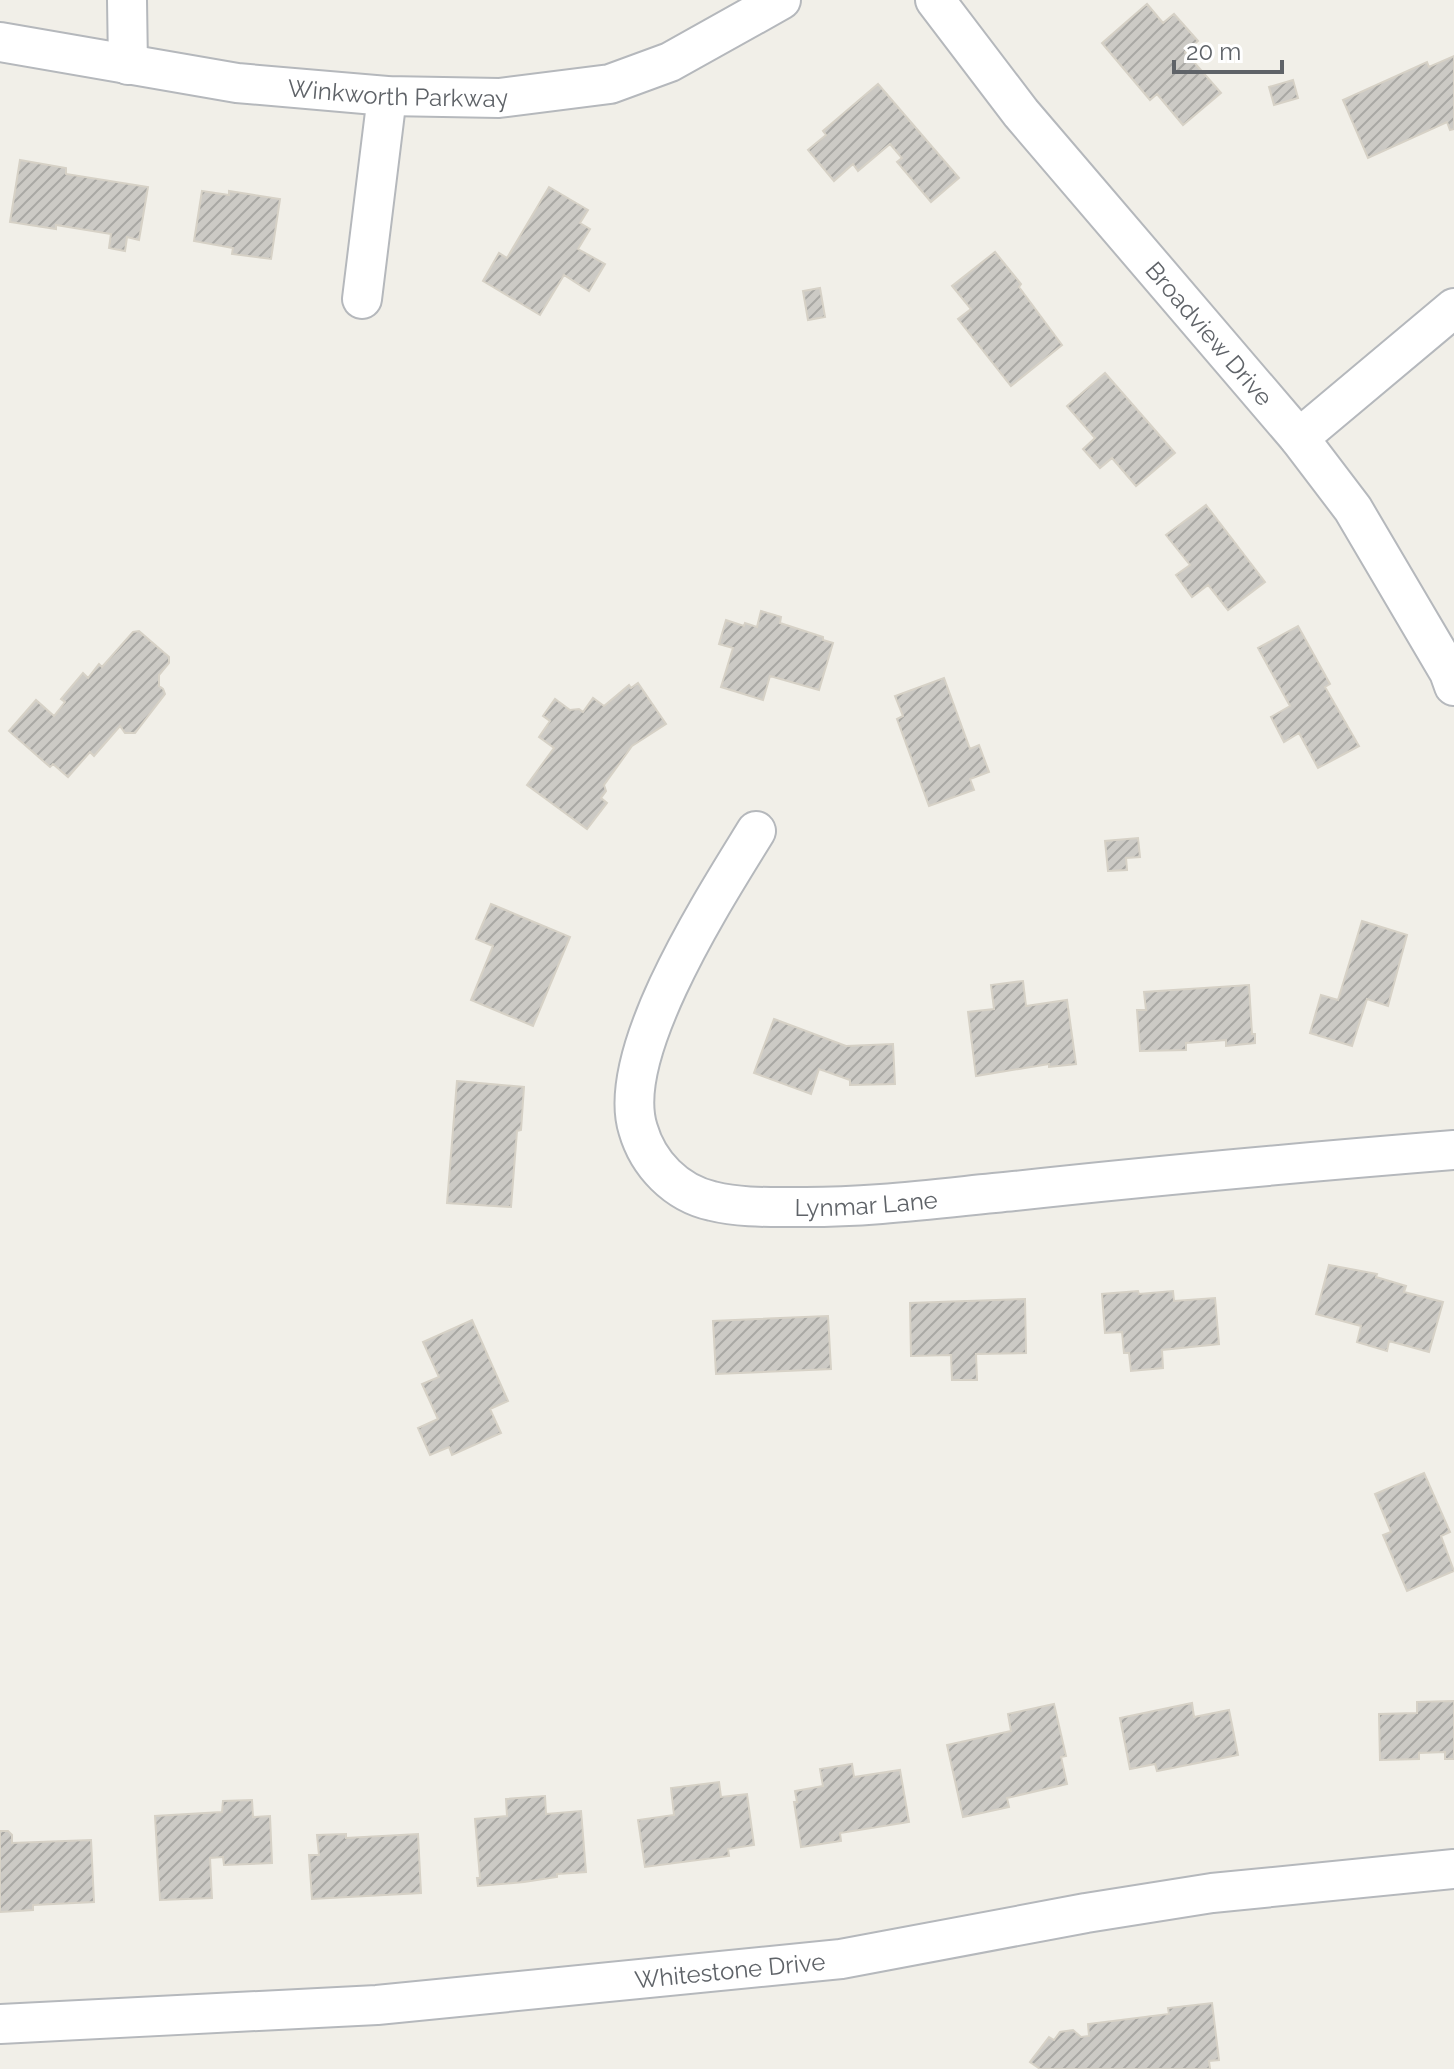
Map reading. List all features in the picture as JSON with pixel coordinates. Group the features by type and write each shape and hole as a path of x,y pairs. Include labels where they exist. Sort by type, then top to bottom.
{"street":[{"path":"127,0 128,65"},
{"name":"Winkworth Parkway","path":"0,42 237,83 387,96 499,98 610,84 670,62 781,0"},
{"name":"Broadview Drive","path":"935,0 1021,113 1299,438 1353,509 1449,672 1454,686"},
{"path":"362,299 387,96"},
{"path":"1299,438 1454,308"},
{"name":"Lynmar Lane","path":"756,831 699,923 658,1010 635,1080 637,1127 653,1164 684,1191 710,1201 750,1207 847,1208 1236,1168 1454,1150"},
{"name":"Whitestone Drive","path":"0,2024 377,2005 841,1959 1212,1893 1454,1869"}],"building":[{"path":"1147,4 1163,23 1174,14 1198,41 1185,52 1221,93 1183,125 1157,94 1150,100 1102,43"},
{"path":"1454,56 1454,129 1450,130 1447,122 1368,158 1343,100 1427,62 1429,67"},
{"path":"1293,80 1298,98 1274,105 1269,87"},
{"path":"878,84 959,178 931,202 897,162 902,158 890,144 858,171 853,164 834,181 808,150 826,135 823,131"},
{"path":"20,160 66,168 66,174 148,187 139,240 127,237 125,251 109,248 111,234 56,225 56,229 10,222"},
{"path":"549,187 588,210 580,223 590,229 578,249 605,264 589,291 564,275 540,315 483,281 499,253 507,258"},
{"path":"202,191 229,195 229,191 280,199 271,259 232,254 233,248 194,241"},
{"path":"995,252 1062,345 1011,386 958,319 971,309 952,286"},
{"path":"820,288 825,317 808,320 803,291"},
{"path":"1105,373 1175,453 1136,486 1112,458 1100,468 1083,449 1095,438 1067,406"},
{"path":"1206,505 1265,582 1228,610 1208,585 1192,597 1176,575 1190,565 1166,535"},
{"path":"761,611 781,617 780,623 833,643 819,690 770,676 763,700 721,687 733,648 719,644 726,620 757,627"},
{"path":"1298,626 1330,684 1325,687 1359,746 1318,768 1299,733 1284,742 1271,717 1290,706 1258,648"},
{"path":"139,631 169,657 169,663 159,675 159,686 165,694 135,733 125,733 120,726 94,756 90,752 68,777 53,764 50,767 9,731 36,700 54,716 65,702 61,699 83,673 88,678 133,632"},
{"path":"944,678 970,749 979,745 989,772 970,779 974,790 929,806 897,719 903,716 895,696"},
{"path":"638,683 666,724 632,746 604,785 606,791 601,798 607,803 587,829 527,785 554,748 539,737 550,721 543,716 555,699 570,710 583,712 593,698 604,706 629,685 631,688"},
{"path":"1138,838 1140,857 1126,858 1127,870 1108,871 1105,841"},
{"path":"491,904 570,937 533,1026 471,1000 493,946 476,939"},
{"path":"1362,921 1407,935 1388,1006 1367,999 1352,1046 1310,1033 1321,995 1338,1000"},
{"path":"1023,981 1026,1006 1067,1000 1076,1064 1049,1067 1049,1064 976,1076 968,1012 994,1009 991,985"},
{"path":"1249,985 1255,1043 1226,1046 1226,1040 1186,1043 1186,1050 1140,1051 1137,1010 1146,1010 1144,992"},
{"path":"774,1019 846,1046 893,1044 895,1084 850,1085 850,1080 819,1069 811,1094 754,1073"},
{"path":"457,1081 524,1087 511,1207 447,1203"},
{"path":"1329,1265 1377,1274 1376,1277 1406,1286 1404,1292 1443,1302 1429,1352 1389,1341 1387,1351 1357,1342 1361,1326 1316,1314"},
{"path":"1138,1291 1139,1294 1173,1291 1174,1301 1215,1298 1219,1344 1162,1350 1163,1368 1131,1371 1129,1353 1124,1353 1122,1332 1105,1333 1102,1294"},
{"path":"1025,1299 1026,1353 976,1354 977,1380 952,1380 951,1355 911,1356 910,1303"},
{"path":"828,1316 831,1369 716,1374 713,1321"},
{"path":"472,1320 508,1401 490,1409 501,1433 452,1455 449,1447 430,1455 418,1428 438,1419 422,1384 439,1377 423,1342"},
{"path":"1424,1473 1450,1532 1441,1536 1454,1571 1407,1591 1383,1535 1391,1532 1375,1494"},
{"path":"1454,1701 1454,1759 1445,1759 1445,1752 1419,1753 1419,1759 1380,1760 1379,1714 1417,1713 1417,1702"},
{"path":"1192,1703 1194,1717 1229,1710 1238,1755 1157,1771 1155,1764 1130,1769 1120,1718"},
{"path":"1054,1704 1066,1756 1061,1757 1067,1784 1007,1798 1009,1807 963,1817 947,1745 1011,1731 1008,1714"},
{"path":"852,1764 854,1777 900,1770 909,1822 840,1833 841,1841 801,1847 795,1791 823,1786 820,1769"},
{"path":"719,1782 721,1797 747,1794 754,1845 728,1849 729,1856 645,1867 638,1820 674,1815 671,1788"},
{"path":"545,1796 546,1814 581,1811 586,1872 478,1886 475,1819 507,1816 506,1799"},
{"path":"252,1800 253,1817 270,1816 272,1863 224,1865 223,1857 210,1858 212,1898 160,1900 155,1816 222,1812 223,1801"},
{"path":"0,1831 8,1831 12,1835 12,1843 91,1840 94,1902 33,1905 33,1910 0,1912"},
{"path":"346,1834 346,1838 418,1834 421,1893 312,1899 309,1855 319,1855 317,1835"},
{"path":"1212,2003 1219,2060 1209,2061 1210,2069 1040,2069 1030,2062 1049,2037 1054,2040 1060,2032 1073,2030 1081,2037 1089,2036 1088,2024 1169,2014 1168,2008"}]}
